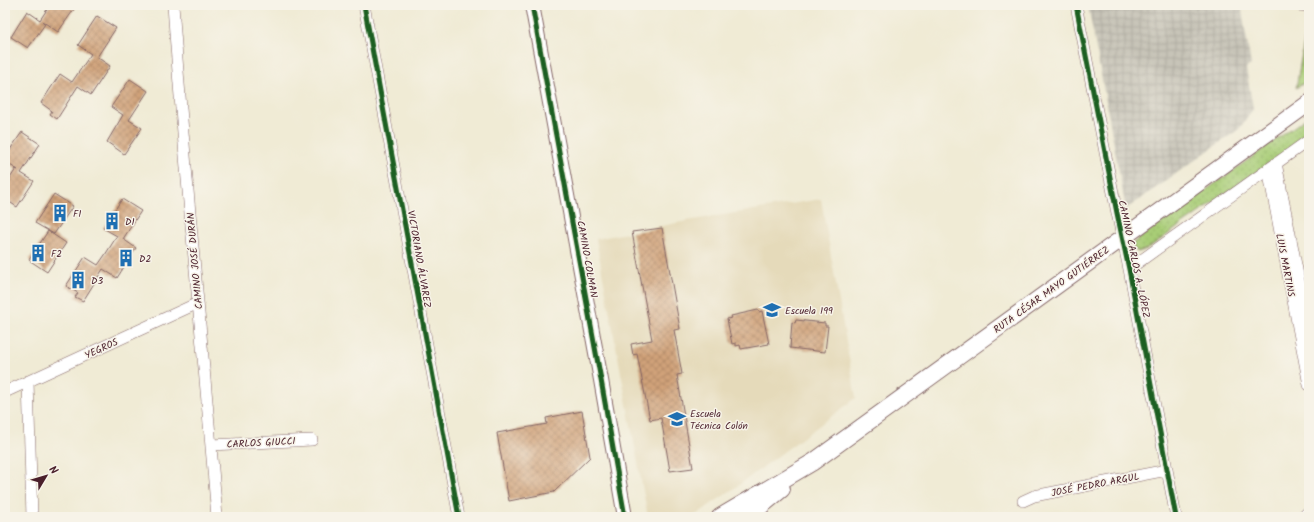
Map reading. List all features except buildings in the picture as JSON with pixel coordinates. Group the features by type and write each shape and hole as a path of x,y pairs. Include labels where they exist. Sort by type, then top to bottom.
{"main road":[{"name":"RUTA CÉSAR MAYO GUTIÉRREZ","path":"748,517 813,462 1309,103"},
{"name":"RUTA CÉSAR MAYO GUTIÉRREZ","path":"720,517 813,462"}],"street":[{"name":"CAMINO JOSÉ DURÁN","path":"173,5 181,116 217,517"},
{"name":"VICTORIANO ÁLVAREZ","path":"364,5 459,517"},
{"name":"CAMINO COLMAN","path":"532,5 625,517"},
{"name":"CAMINO CARLOS A. LÓPEZ","path":"1076,5 1129,268 1176,517"},
{"path":"1297,5 1309,6"},
{"path":"1129,268 1309,140"},
{"name":"LUIS MARTINS","path":"1272,166 1309,331"},
{"name":"LUIS MARTINS","path":"1272,166 1309,384"},
{"name":"YEGROS","path":"5,392 198,303"},
{"path":"28,381 32,517"},
{"name":"CARLOS GIUCCI","path":"211,445 312,440"},
{"name":"JOSÉ PEDRO ARGUL","path":"1023,501 1034,496 1167,470"},
{"path":"1303,517 1309,511"}],"shaded area":[{"path":"1088,5 1241,5 1251,65 1246,68 1253,109 1239,129 1126,209"},
{"path":"821,199 856,398 693,517 648,517 596,239 687,221"}],"green space":[{"path":"1308,19 1309,80 1296,88"},
{"path":"1309,116 1309,135 1147,249 1138,252 1134,249 1134,242"}],"cycle path":[{"path":"364,5 459,517"},
{"path":"532,5 625,517"},
{"path":"1076,5 1129,269 1176,517"}],"place":[{"name":"F1","path":"60,213"},
{"name":"D1","path":"112,221"},
{"name":"F2","path":"38,253"},
{"name":"D2","path":"126,258"},
{"name":"D3","path":"78,280"},
{"name":"Escuela 199","path":"772,310"},
{"name":"Escuela Técnica Colón","path":"677,419"}]}
